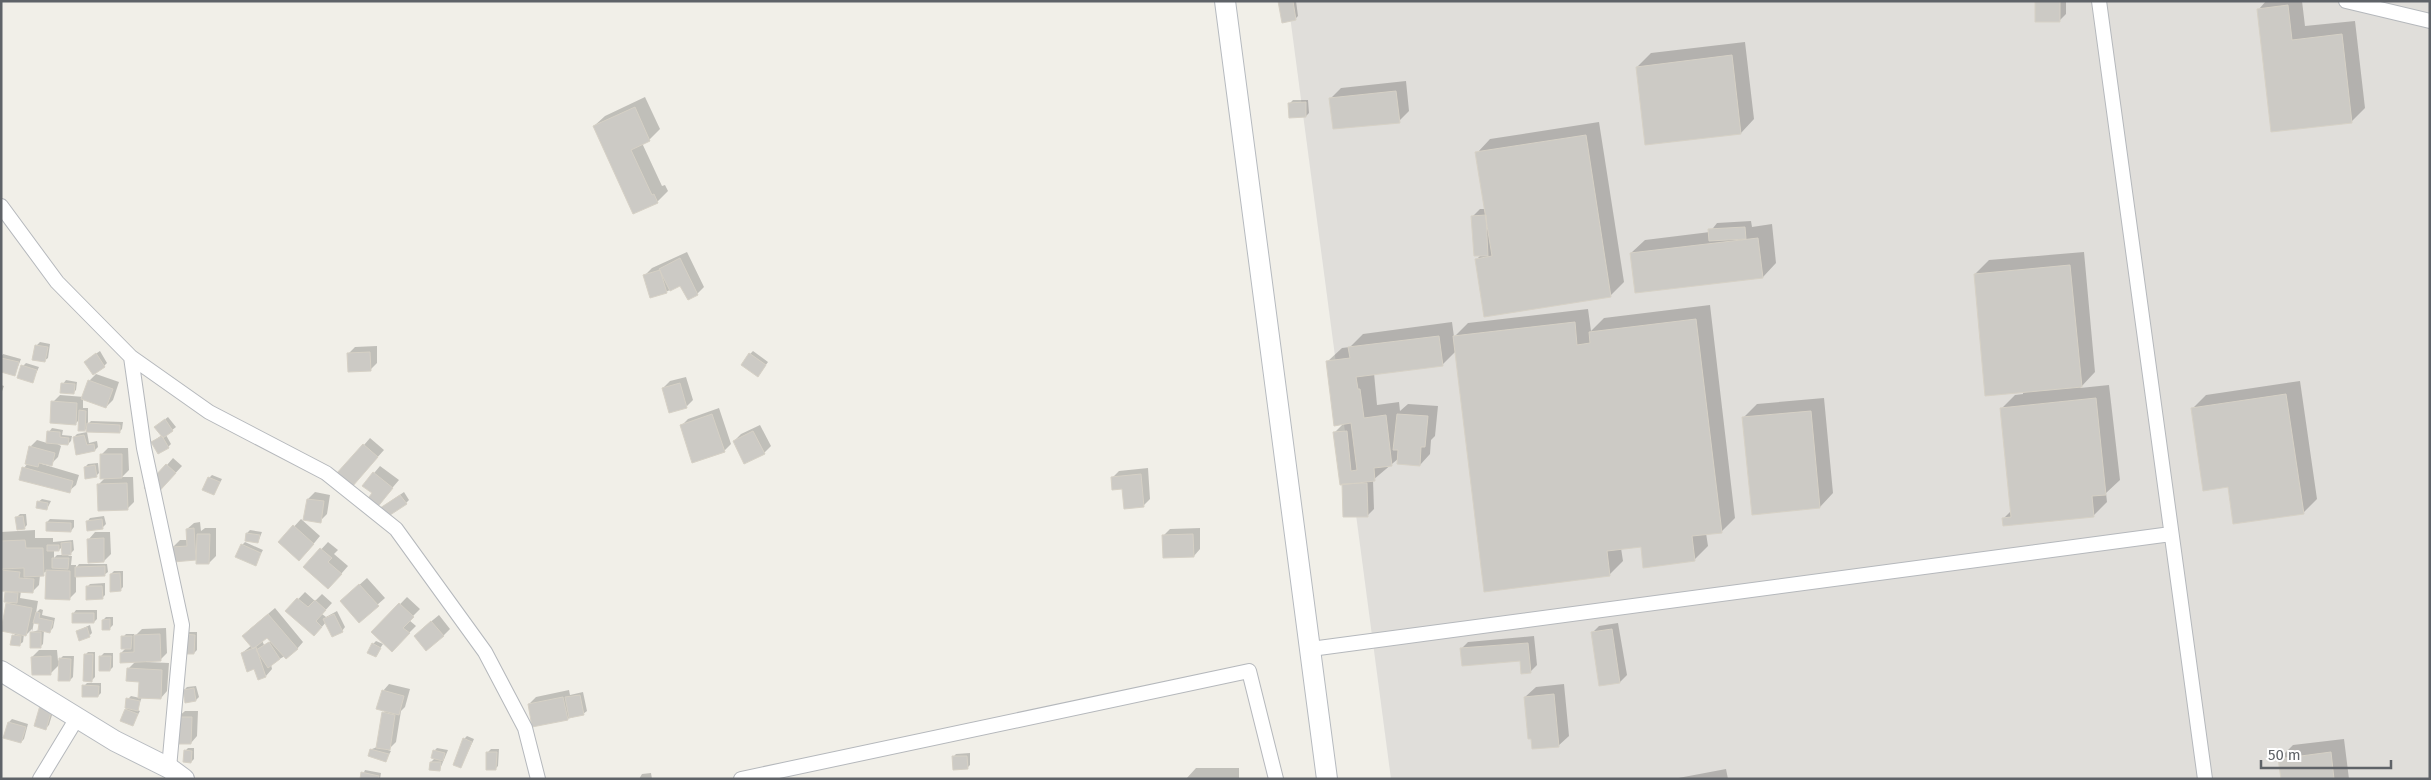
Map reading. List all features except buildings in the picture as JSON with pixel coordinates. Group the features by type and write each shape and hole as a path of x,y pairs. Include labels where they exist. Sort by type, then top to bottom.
{"street":[{"path":"1225,1 1327,779"},
{"path":"2099,1 2205,779"},
{"path":"2346,1 2430,21"},
{"path":"1,206 57,282 131,357 209,412 326,473 396,529 485,652 525,728 538,779"},
{"path":"1,671 115,741 176,773 182,626 144,448 131,357"},
{"path":"1311,650 2172,534"},
{"path":"741,779 1249,671 1276,779"},
{"path":"40,779 77,718"}],"shaded area":[{"path":"1288,1 2430,1 2430,779 1391,779"}]}
